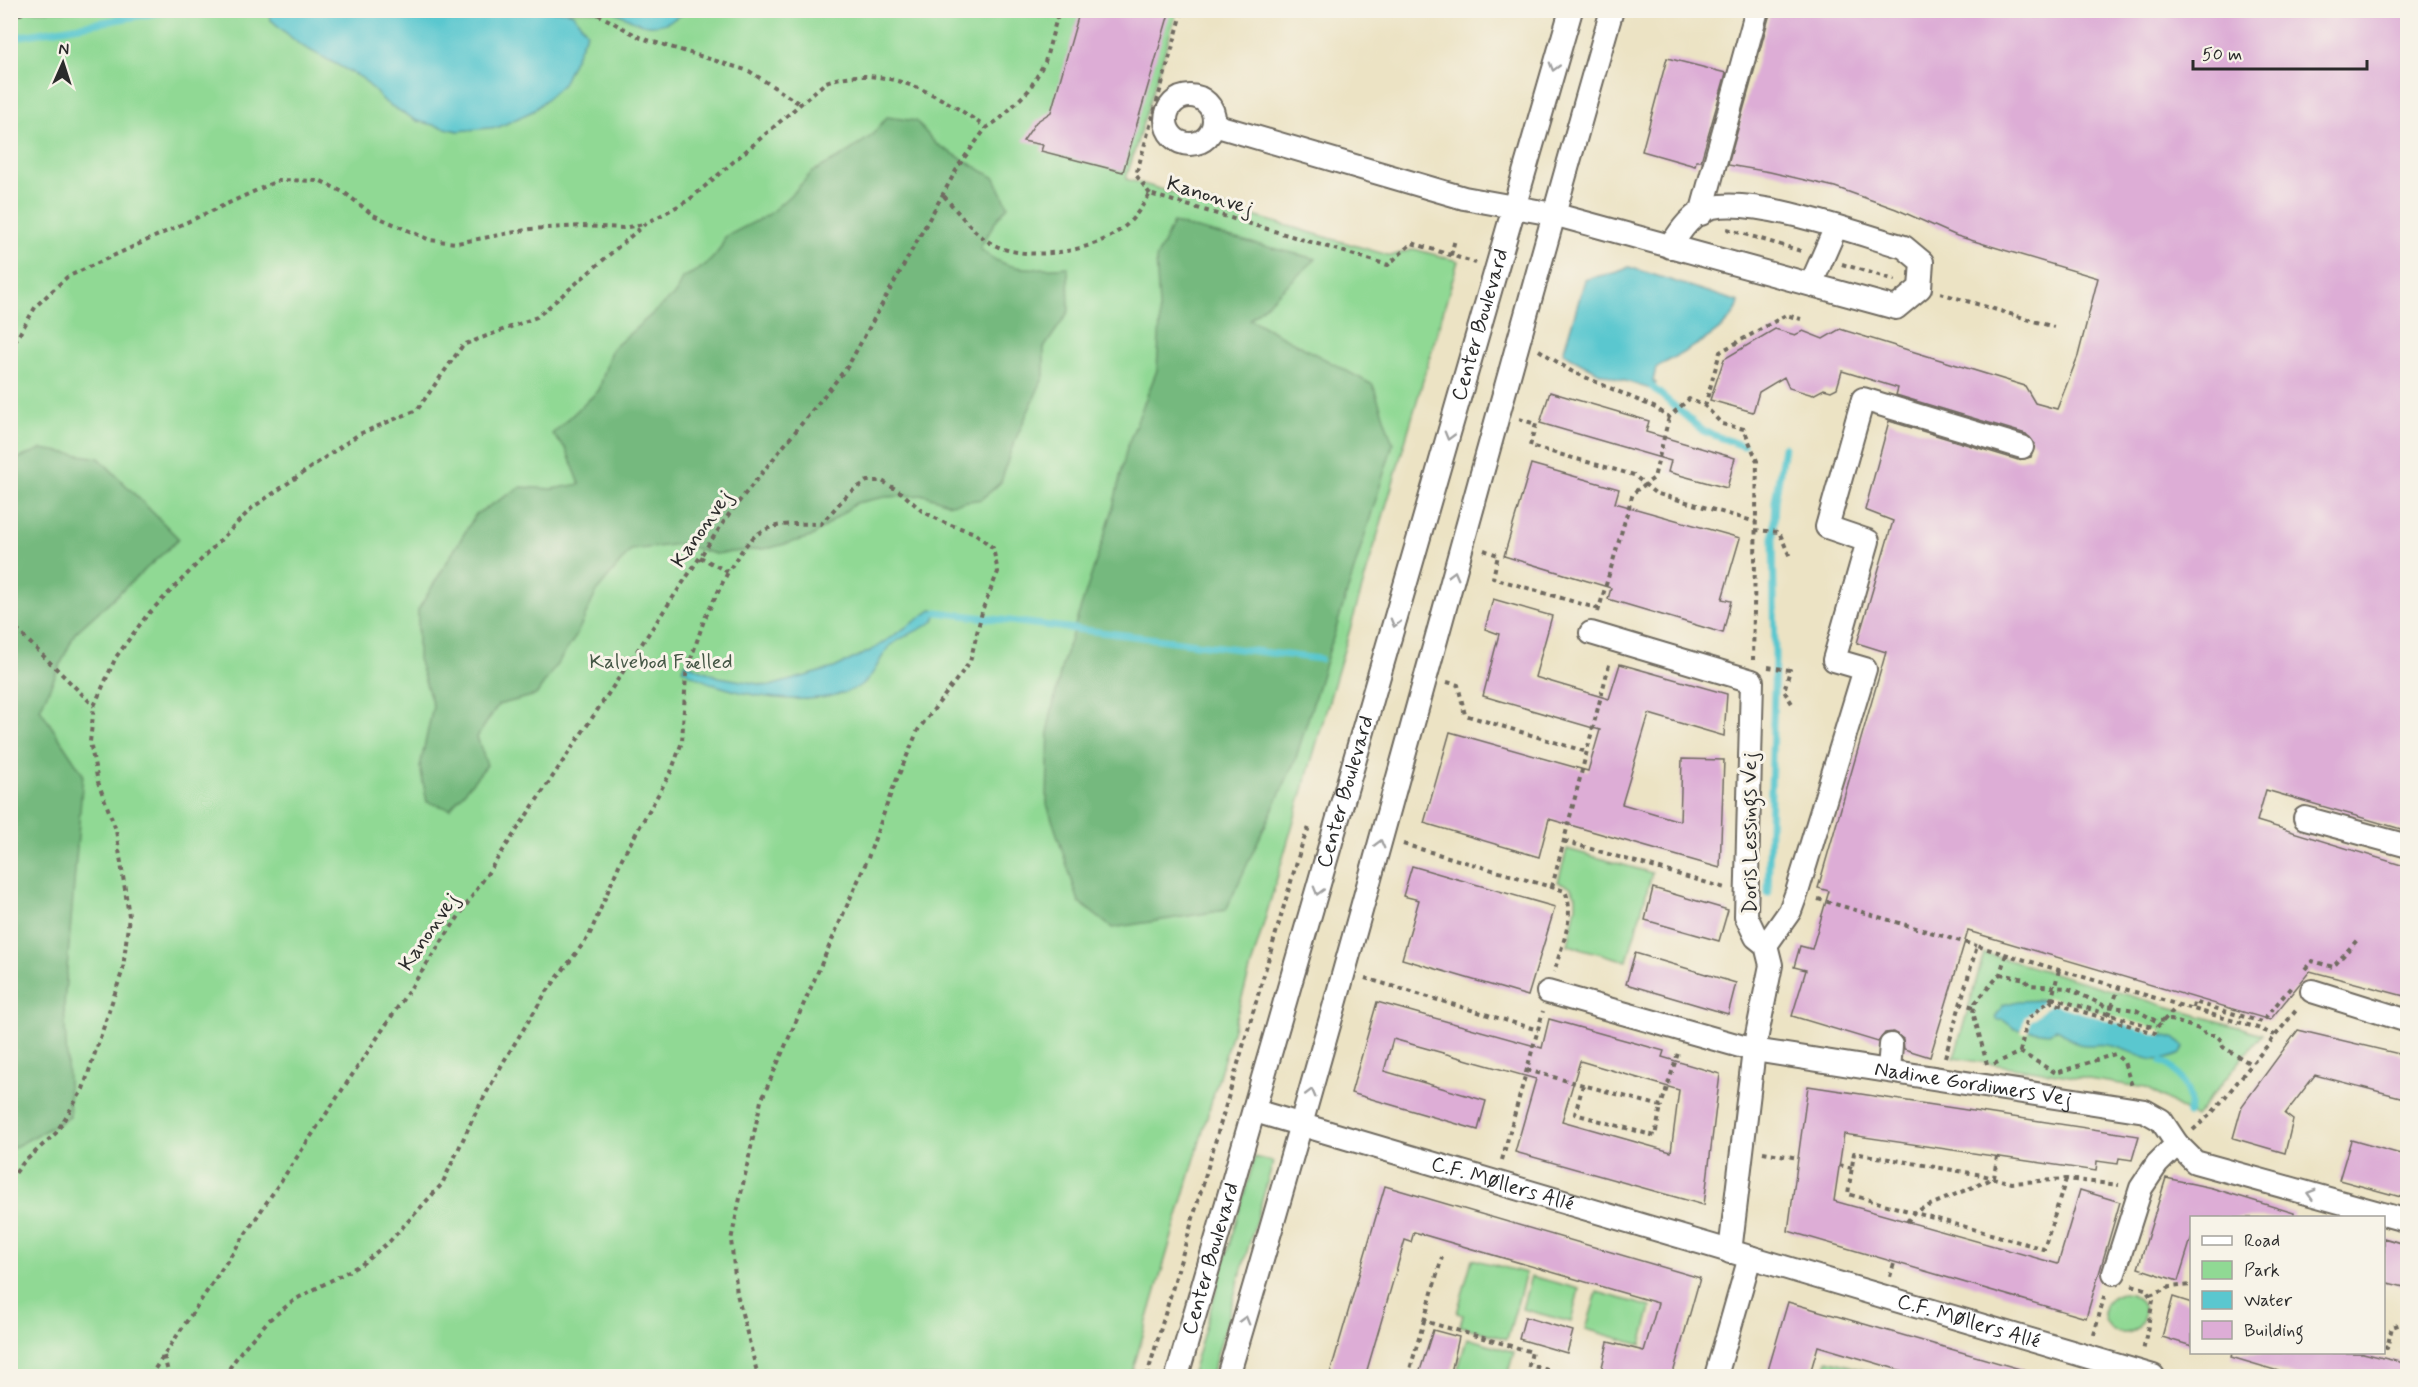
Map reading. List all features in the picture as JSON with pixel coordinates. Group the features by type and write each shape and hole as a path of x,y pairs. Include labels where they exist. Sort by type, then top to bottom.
{"street":[{"name":"Center Boulevard","path":"1177,1377 1570,10"},
{"name":"Center Boulevard","path":"1228,1377 1345,972 1553,214 1612,10"},
{"path":"1701,214 1757,10"},
{"path":"1195,97 1208,104 1214,117 1214,125 1211,133 1199,143 1183,144 1171,136 1159,112 1180,98 1195,97"},
{"path":"1214,125 1464,198 1553,214 1670,247 1896,308 1920,288 1922,262 1904,247 1748,205 1711,207 1683,226 1670,247"},
{"path":"1811,284 1836,227"},
{"path":"1766,945 1790,911 1838,792 1872,672 1834,660 1877,543 1827,527 1863,399 2022,447"},
{"path":"1591,633 1752,681"},
{"name":"Doris Lessings Vej","path":"1740,1254 1742,1148 1754,1050 1771,965 1766,945 1756,937 1746,916 1752,681"},
{"path":"2305,818 2408,846"},
{"path":"2312,991 2408,1021"},
{"name":"Nadine Gordimers Vej","path":"1548,992 1754,1050 1889,1069 1942,1068 2140,1110 2161,1120 2177,1144 2195,1162 2408,1221"},
{"path":"1889,1069 1891,1046"},
{"name":"C.F. Møllers Allé","path":"1255,1111 2145,1374"},
{"path":"2113,1276 2141,1188 2157,1164 2177,1144"},
{"path":"1716,1377 1740,1254"}],"path":[{"path":"10,16 33,10"},
{"path":"590,10 641,38 749,71 800,104"},
{"path":"944,196 958,165 986,128 1000,119 1029,90 1045,62 1059,10"},
{"path":"1150,194 1136,175 1159,112 1183,10"},
{"path":"10,1180 23,1163 56,1133 83,1089 123,969 129,916 116,830 98,782 90,742 94,706 116,657 147,615 252,508 359,434 417,410 463,345 537,316 645,224 689,200 826,82 850,75 866,75 925,90 957,106 986,128"},
{"path":"10,350 36,306 67,277 279,180 321,181 345,193 373,215 430,240 457,243 531,229 582,226 623,228 645,224"},
{"name":"Kanonvej","path":"150,1377 729,514 848,366 944,196 990,243 1017,252 1055,253 1082,249 1117,233 1134,218 1150,194 1388,265 1412,243 1476,262"},
{"path":"1701,214 1714,225 2054,327"},
{"path":"1451,255 1455,239"},
{"path":"1705,406 1720,352 1786,315 1801,319"},
{"path":"1519,338 1571,371 1670,416"},
{"path":"1591,633 1633,493 1654,478 1670,416 1689,399 1705,406 1722,424 1744,429 1757,461 1752,681"},
{"path":"1519,419 1536,424 1530,446 1634,475 1655,493 1756,522"},
{"path":"224,1377 242,1350 269,1320 296,1299 362,1264 390,1241 442,1184 476,1112 504,1061 545,994 589,936 622,858 671,772 682,742 686,674 704,620 746,541 765,528 783,523 820,524 848,494 867,481 882,481 902,493 922,511 945,523 975,533 993,548 998,572 983,608 970,662 918,730 891,793 868,858 761,1101 731,1240 737,1294 758,1377"},
{"path":"1755,530 1775,531 1783,535 1790,556"},
{"path":"1463,543 1498,555 1492,578 1599,609"},
{"path":"700,557 728,572"},
{"path":"10,623 94,706"},
{"path":"1552,887 1615,640"},
{"path":"1778,667 1790,670 1784,691 1793,705"},
{"path":"1426,675 1458,685 1465,715 1587,752"},
{"path":"1147,1377 1302,844 1314,816"},
{"path":"1382,838 1565,891 1569,900 1569,917 1496,1183"},
{"path":"1564,841 1746,894"},
{"path":"1797,892 2193,1008 2275,1035"},
{"path":"2326,965 2333,967 2358,939"},
{"path":"1942,1068 1977,946"},
{"path":"1988,1066 1973,1012 1974,1007 2000,974 2006,954"},
{"path":"2020,1052 2027,1020 2052,998 2059,970"},
{"path":"1345,972 1538,1030"},
{"path":"2000,974 2025,979 2029,985 2056,986 2096,999 2105,1006 2136,1010 2156,1021 2187,1025 2202,1030 2206,1035 2215,1035 2223,1047 2251,1064"},
{"path":"2109,1015 2119,987"},
{"path":"2177,1144 2212,1113 2312,991"},
{"path":"2052,998 2054,1003 2109,1015 2155,1033 2156,1027 2179,1005"},
{"path":"2193,1008 2194,1002 2256,1020"},
{"path":"1960,1003 1974,1007"},
{"path":"1583,1085 1575,1114 1655,1136 1660,1106 1686,1031"},
{"path":"1977,1064 1988,1066 2020,1052"},
{"path":"2020,1052 2056,1073 2115,1054 2124,1062 2140,1110"},
{"path":"1942,1068 1955,1060"},
{"path":"1527,1070 1660,1106"},
{"path":"1742,1148 1798,1158"},
{"path":"2066,1179 2044,1249 1848,1194 1854,1153 2012,1183 2066,1179 2141,1188"},
{"path":"1994,1178 1997,1156"},
{"path":"1839,1165 1852,1168"},
{"path":"1907,1222 1914,1212 1994,1178"},
{"path":"1408,1377 1442,1257"},
{"path":"2088,1357 2113,1276 2145,1289 2153,1300 2145,1374"},
{"path":"2150,1295 2170,1287 2190,1285"},
{"path":"1424,1321 1532,1352 1529,1365 1571,1377"},
{"path":"2385,1347 2387,1348 2392,1327 2404,1323"},
{"path":"164,1355 169,1377"}],"green space":[{"name":"Kalvebod Fælled","path":"10,11 1177,11 1126,179 1391,256 1414,249 1458,261 1131,1376 11,1376"},
{"path":"887,117 916,121 936,144 995,178 1008,206 997,219 980,248 989,256 999,262 1021,268 1068,267 1069,311 1044,348 1044,376 1011,450 1001,482 982,499 950,504 925,495 885,497 856,503 811,537 770,548 715,554 681,544 631,550 597,591 575,638 536,695 498,705 477,737 487,765 450,809 427,802 420,767 433,706 418,659 418,610 476,514 521,487 552,489 580,484 566,449 552,434 599,390 611,350 676,293 682,278 703,267 714,257 725,237 768,215 812,172 842,156 871,136"},
{"path":"1173,223 1316,259 1250,319 1373,385 1393,444 1295,761 1226,910 1112,928 1079,902 1047,804 1049,723 1062,665 1112,512 1127,447 1157,370 1160,322 1156,259"},
{"path":"41,449 99,458 179,539 75,633 40,709 83,774 64,1006 70,1117 11,1149 10,462"},
{"path":"1567,849 1652,873 1627,961 1568,945 1576,896 1570,886 1558,882"},
{"path":"1984,953 2262,1034 2195,1117 2146,1088 1954,1058"},
{"path":"1255,1157 1273,1162 1211,1376 1191,1376"},
{"path":"1472,1259 1526,1273 1507,1339 1460,1326 1463,1315 1457,1313"},
{"path":"1531,1276 1579,1289 1571,1322 1522,1309"},
{"path":"1597,1292 1651,1307 1641,1345 1586,1329"},
{"path":"2124,1293 2132,1294 2138,1299 2143,1305 2143,1321 2138,1327 2132,1332 2124,1333 2116,1332 2110,1327 2105,1321 2104,1313 2105,1305 2110,1299 2116,1294"},
{"path":"1467,1338 1514,1352 1507,1376 1456,1376"},
{"path":"1828,1360 1886,1376 1823,1376"}],"water":[{"path":"269,11 565,11 573,14 587,32 563,84 533,111 499,127 458,131 417,121 386,103 362,78 300,45 270,19"},
{"path":"614,11 687,11 668,22 651,25 634,21"},
{"path":"1629,267 1739,302 1735,312 1717,331 1656,368 1653,381 1656,383 1650,389 1600,373 1563,353 1585,280"},
{"path":"933,609 937,612 934,621 890,646 867,680 845,693 822,698 771,698 721,687 699,679 682,669 685,663 719,677 770,686 834,668 872,650"},
{"path":"2048,1000 2176,1039 2184,1047 2181,1054 2159,1060 2151,1059 2107,1045 2079,1044 2056,1029 2049,1033 2015,1029 2003,1020 1997,1020 1996,1016 2003,1005 2018,1001"}],"pier":[{"path":"2048,997 2162,1030 2161,1036 2051,1004 2030,1022 2028,1033 2021,1033 2024,1018"}],"building":[{"path":"1080,10 1170,10 1123,172 1041,151 1043,145 1023,141 1036,122 1051,112"},
{"path":"1771,10 2408,10 2408,831 2266,790 2257,821 2408,867 2408,997 2310,971 2270,1020 1968,931 1930,1057 1904,1049 1903,1039 1893,1032 1885,1033 1878,1042 1792,1016 1806,970 1794,967 1800,946 1812,949 1829,891 1818,888 1886,652 1857,643 1893,521 1865,510 1889,421 2018,460 2031,457 2035,444 2026,434 1896,395 1898,388 1842,371 1837,388 1831,391 1824,389 1813,395 1789,388 1784,377 1759,392 1753,412 1710,400 1724,359 1775,329 1795,335 1803,331 1823,339 1840,329 2025,386 2035,403 2057,409 2078,356 2098,278 1957,236 1896,209 1835,187 1728,165"},
{"path":"1667,58 1726,73 1701,161 1696,161 1695,166 1642,151"},
{"path":"1550,392 1649,421 1646,432 1735,458 1727,488 1668,472 1671,461 1540,423"},
{"path":"1531,464 1619,489 1615,503 1740,538 1722,599 1731,601 1723,633 1608,599 1611,588 1504,556"},
{"path":"1493,599 1552,616 1535,677 1609,699 1620,664 1727,694 1724,736 1649,714 1622,804 1680,821 1682,759 1724,760 1720,868 1549,819 1539,857 1424,823 1450,732 1588,771 1600,730 1483,696 1499,634 1485,629"},
{"path":"1412,866 1555,907 1528,996 1402,959 1419,900 1403,896"},
{"path":"1653,888 1728,910 1719,941 1645,920"},
{"path":"1635,953 1736,983 1728,1014 1626,984"},
{"path":"1377,1002 1542,1048 1549,1019 1664,1051 1662,1057 1720,1074 1704,1205 1515,1152 1536,1079 1393,1039 1384,1071 1486,1101 1478,1130 1351,1093","holes":["1580,1061 1679,1090 1671,1152 1562,1121"]},
{"path":"2298,1030 2408,1056 2408,1099 2315,1075 2285,1114 2293,1120 2285,1153 2233,1138 2242,1106"},
{"path":"1808,1086 2139,1136 2132,1160 2119,1158 2118,1164 2097,1161 2096,1171 1844,1134 1834,1201 2058,1264 2080,1190 2120,1202 2086,1318 1788,1231"},
{"path":"2351,1140 2408,1156 2408,1199 2339,1180"},
{"path":"2166,1178 2212,1188 2294,1213 2294,1216 2190,1216 2190,1242 2178,1281 2138,1268"},
{"path":"1385,1186 1700,1278 1672,1377 1623,1377 1601,1371 1608,1342 1644,1351 1658,1303 1414,1232 1411,1242 1405,1240 1365,1377 1329,1377"},
{"path":"2385,1238 2408,1245 2408,1288 2385,1282"},
{"path":"2173,1297 2190,1302 2190,1345 2162,1337"},
{"path":"1788,1302 2027,1371 2027,1377 1923,1377 1818,1346 1809,1377 1766,1377"},
{"path":"1525,1317 1573,1331 1567,1353 1519,1339"},
{"path":"1433,1330 1459,1337 1450,1377 1418,1377"},
{"path":"2232,1354 2367,1354 2408,1364 2408,1377 2295,1376 2231,1357"}],"waterway":[{"path":"10,38 173,10"},
{"path":"222,10 238,10"},
{"path":"1652,387 1703,431 1743,446"},
{"path":"1768,893 1775,659 1773,538 1775,501 1784,447"},
{"path":"937,612 1320,659"},
{"path":"2162,1062 2174,1070 2184,1084 2190,1107 2188,1114"}]}
